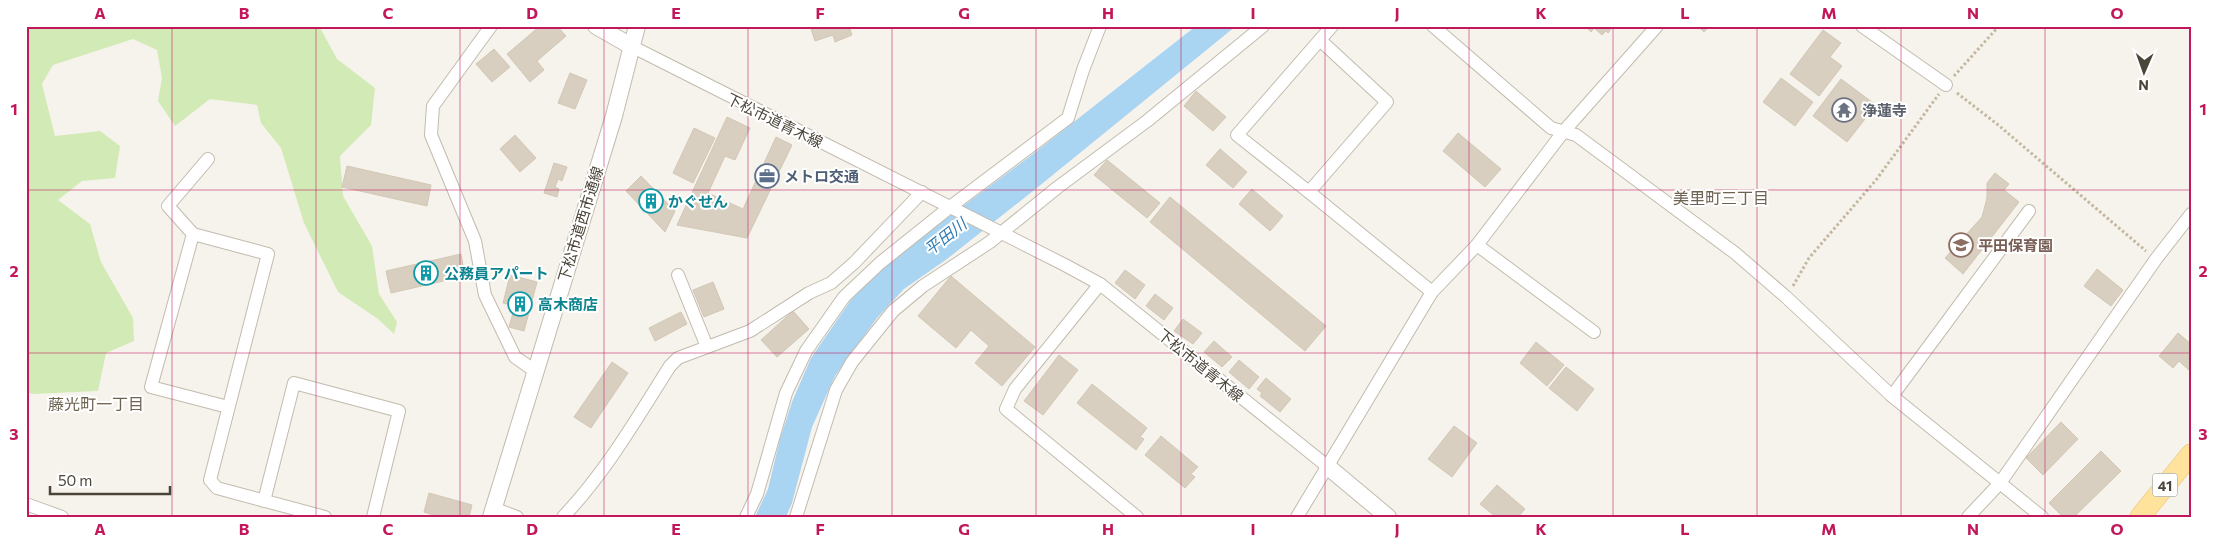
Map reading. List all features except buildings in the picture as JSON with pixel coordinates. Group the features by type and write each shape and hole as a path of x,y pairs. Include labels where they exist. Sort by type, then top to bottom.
{"main road":[{"name":"41","path":"2140,517 2191,454"}],"street":[{"path":"491,26 433,106 431,135 476,241 485,295 515,356 535,371"},
{"name":"下松市道青木線","path":"596,26 720,92 922,192 1100,284 1388,517"},
{"name":"下松市道西市通線","path":"492,512 614,116 636,26"},
{"path":"746,517 757,494 786,393 806,352 844,298 880,263 1068,118 1083,70 1100,26"},
{"path":"796,517 836,390 852,362 893,311 923,286 1147,121 1263,26"},
{"path":"1332,26 1237,135 1432,292"},
{"path":"1433,26 1552,128 1576,134 1735,253 1786,297 1892,396 2042,517"},
{"path":"1297,517 1432,292 1477,245 1564,131 1657,26"},
{"path":"1862,26 1946,85"},
{"path":"1309,192 1387,102 1320,40"},
{"path":"208,159 168,206 193,234 268,254 210,480 217,488 325,517"},
{"path":"564,517 594,483 670,366 678,358 761,325 809,293 831,283 922,192"},
{"path":"1892,396 2029,211"},
{"path":"1968,517 2000,483 2156,259 2191,214"},
{"path":"193,234 151,387 228,407"},
{"path":"1477,245 1594,332"},
{"path":"678,275 707,347"},
{"path":"1100,284 1016,389 1006,409 1137,517"},
{"path":"264,501 294,383 399,411 373,517"},
{"path":"26,504 62,517"},
{"path":"492,512 517,517"}],"path":[{"path":"1786,297 1809,258 1876,180 1946,85 1999,26"},
{"path":"1946,85 1997,124 2156,259"}],"green space":[{"path":"26,26 319,26 337,59 375,88 371,125 340,156 343,196 372,246 379,294 397,322 394,334 378,319 338,292 304,223 281,148 261,123 257,105 210,99 175,126 158,101 162,78 157,50 133,39 53,65 42,84 55,136 100,131 120,146 115,178 82,181 58,200 90,224 101,262 133,318 134,341 106,353 98,391 32,394 26,391"}],"water":[{"name":"平田川","path":"1196,26 1236,26 1038,187 947,259 904,289 877,318 835,376 812,427 792,503 786,517 755,517 768,489 780,439 792,402 811,358 851,300 889,261 1033,154"}],"place":[{"name":"浄蓮寺","path":"1844,110"},
{"name":"メトロ交通","path":"767,176"},
{"name":"かぐせん","path":"651,201"},
{"name":"平田保育園","path":"1961,245"},
{"name":"公務員アパート","path":"426,273"},
{"name":"高木商店","path":"520,304"}],"district":[{"name":"美里町三丁目","path":"1721,197"},
{"name":"藤光町一丁目","path":"96,403"}]}
